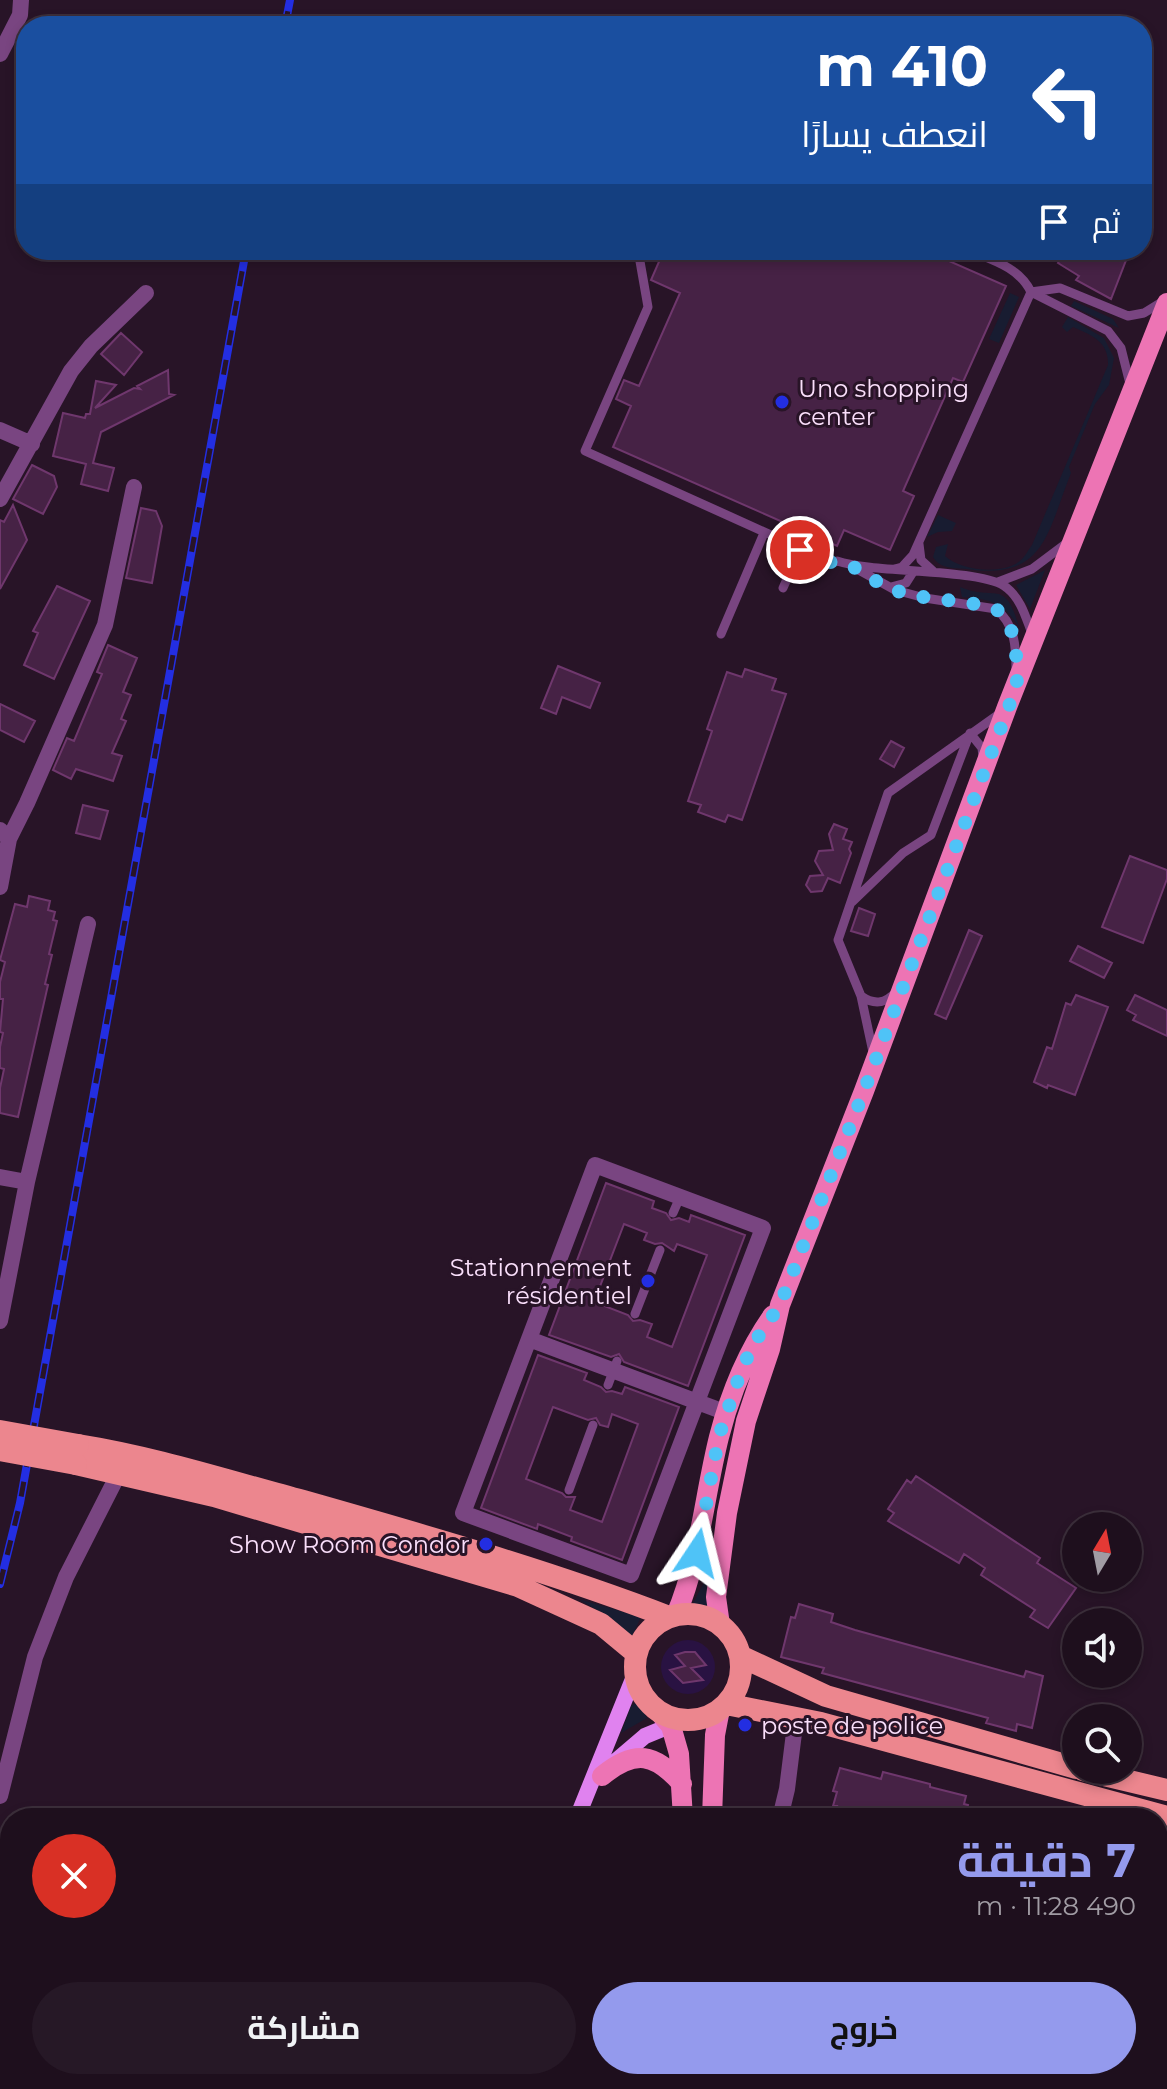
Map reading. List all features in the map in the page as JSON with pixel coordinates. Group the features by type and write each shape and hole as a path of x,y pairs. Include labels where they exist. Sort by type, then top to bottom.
{"highway":[{"path":"0,1431 77,1454 119,1474 214,1496 518,1586 601,1624 635,1664 642,1695 671,1719 710,1716 723,1706 739,1681 740,1656 729,1634 707,1617 691,1614 672,1616 648,1632 635,1664"},
{"path":"0,1450 128,1453 413,1531 524,1565 630,1586 672,1616"},
{"path":"740,1656 826,1696 1062,1764"},
{"path":"723,1706 796,1717 1134,1808"},
{"path":"1142,1784 1167,1790"}],"main road":[{"path":"720,1625 716,1597 727,1513 746,1421 770,1349 780,1305 1007,707 1167,300"},
{"path":"672,1616 694,1564 719,1436 754,1343 780,1305"},
{"path":"581,1808 635,1664"},
{"path":"712,1808 715,1735 723,1706"},
{"path":"582,1808 616,1759 671,1719 679,1754 683,1808"},
{"path":"602,1776 617,1764 641,1757 662,1764 682,1784"}],"street":[{"path":"0,54 16,23"},
{"path":"0,499 71,371 91,346 146,293"},
{"path":"0,430 32,444"},
{"path":"0,887 5,834 27,803 105,625 134,487"},
{"path":"0,1321 27,1182 88,924"},
{"path":"595,1165 680,1197 763,1228 630,1586 550,1538 463,1513 595,1165"},
{"path":"0,1177 27,1182"},
{"path":"529,1339 613,1373 727,1413"},
{"path":"0,1796 35,1657 66,1577 128,1453"},
{"path":"782,1808 796,1717"}],"lane":[{"path":"640,260 648,307 585,451 800,550 853,567 888,588 925,598 986,606 1000,612 1014,635 1017,685"},
{"path":"990,260 1016,272 1031,292 1108,331 1124,356 1131,393"},
{"path":"1031,292 1060,288 1128,316 1144,313 1167,300"},
{"path":"887,570 909,562 1031,292"},
{"path":"721,634 764,533"},
{"path":"998,582 1032,569 1076,536"},
{"path":"919,540 921,560 936,573"},
{"path":"783,588 800,550"},
{"path":"853,567 936,573 998,582 1008,588 1019,602 1035,642"},
{"path":"888,588 906,583 913,572"},
{"path":"875,1061 861,996 838,940 888,793 1007,707"},
{"path":"970,733 982,748 983,771"},
{"path":"850,904 903,853 931,835 970,733"},
{"path":"861,996 870,1002 880,1002 890,998 904,983"},
{"path":"673,1213 680,1197"},
{"path":"635,1314 660,1250"},
{"path":"569,1490 593,1425"}],"shaded area":[{"path":"1010,293 1019,297 999,343 989,339"},
{"path":"1074,301 1113,319 1119,328 1071,306"},
{"path":"1068,317 1104,338 1114,358 1109,385 1095,404 1069,467 1071,473 1048,533 1028,560 1012,568 992,571 943,566 933,557 936,547 948,544 945,556 952,561 971,568 993,570 1020,561 1032,545 1108,365 1106,350 1098,340 1073,327 1067,332 1062,327"},
{"path":"938,515 956,523 952,531 927,537"},
{"path":"1045,570 1030,609 1016,585"},
{"path":"960,587 1004,596 1019,627 995,603 962,597"},
{"path":"707,1577 710,1611 691,1607"},
{"path":"578,1599 641,1617 631,1638 611,1618"},
{"path":"688,1640 707,1648 715,1667 707,1686 688,1694 669,1686 661,1667 669,1648"},
{"path":"638,1702 647,1718 621,1733 631,1706"}],"building":[{"name":"Uno shopping center","path":"660,260 947,260 1006,286 963,382 953,378 903,491 914,496 890,550 844,530 837,546 613,447 631,406 616,399 624,380 639,386 680,293 651,280"},
{"path":"1060,260 1126,260 1111,299 1076,280 1079,276 1058,263"},
{"path":"121,333 142,352 124,375 101,354"},
{"path":"168,370 169,394 174,395 101,432 93,463 114,468 108,491 81,484 86,464 53,456 63,413 85,418 86,414 90,414 96,381 116,385 95,408 134,388 140,389 137,386"},
{"path":"32,465 54,476 57,487 43,514 13,499"},
{"path":"13,505 27,540 0,589 0,520 4,522"},
{"path":"141,508 156,511 162,526 152,583 126,578"},
{"path":"57,586 90,601 54,679 24,665 38,633 33,631"},
{"path":"108,645 137,658 123,692 131,695 121,719 126,721 112,753 122,756 113,781 76,769 71,779 53,770 67,738 74,741 102,674 97,672"},
{"path":"558,666 600,683 590,708 562,697 556,714 541,708"},
{"path":"745,669 776,679 772,690 786,694 742,820 728,815 725,822 698,812 701,805 688,801 712,731 707,729 727,672 742,677"},
{"path":"0,704 35,721 24,742 0,730"},
{"path":"891,741 904,748 894,767 880,759"},
{"path":"83,805 108,811 100,839 76,833"},
{"path":"834,824 847,829 843,839 852,842 851,853 840,883 828,878 822,891 811,892 806,885 810,876 823,875 815,861 819,851 833,850 829,834"},
{"path":"1130,856 1167,870 1167,879 1143,943 1102,927"},
{"path":"29,896 50,901 48,910 55,912 53,920 57,921 49,954 52,955 45,984 48,985 18,1117 0,1113 4,1069 0,1068 3,999 0,999 0,982 5,962 0,960 15,904 27,907"},
{"path":"859,908 875,914 868,936 851,931"},
{"path":"969,930 982,936 946,1019 935,1014"},
{"path":"1078,946 1112,963 1104,978 1070,961"},
{"path":"1076,995 1108,1007 1075,1095 1034,1082 1047,1047 1052,1049 1066,1003 1071,1005"},
{"path":"1135,995 1167,1010 1167,1036 1133,1020 1136,1015 1127,1010"},
{"path":"606,1183 654,1201 652,1208 666,1213 671,1220 679,1218 689,1222 691,1215 745,1235 688,1386 624,1362 619,1354 611,1357 549,1335","holes":["624,1224 647,1233 644,1240 662,1243 674,1251 677,1244 707,1255 672,1347 647,1337 652,1324 633,1321 628,1315 594,1302"]},
{"path":"538,1355 587,1373 584,1380 606,1392 622,1394 625,1387 679,1407 622,1560 571,1541 572,1537 538,1524 537,1529 481,1508","holes":["553,1407 588,1420 596,1418 600,1425 608,1427 612,1414 638,1424 602,1522 570,1510 575,1497 566,1497 526,1479"]},
{"path":"916,1476 1040,1558 1037,1563 1062,1579 1062,1592 1073,1592 1048,1628 1030,1617 1035,1610 981,1575 985,1568 964,1554 959,1563 888,1521 894,1513 888,1509 907,1480 911,1483"},
{"path":"799,1604 833,1614 831,1622 855,1630 1024,1677 1026,1671 1043,1676 1032,1728 1017,1724 1016,1731 986,1723 988,1718 822,1673 824,1668 781,1657 791,1617 795,1618"},
{"path":"695,1652 706,1665 691,1668 703,1680 683,1683 670,1670 685,1666 675,1655"},
{"path":"840,1768 881,1779 883,1772 966,1796 964,1804 968,1805 967,1808 836,1808 833,1806 837,1792 833,1791"}],"railway":[{"path":"287,16 290,0"},
{"path":"0,1584 20,1503 244,260"}],"place":[{"name":"Uno shopping center","path":"782,402"},
{"name":"Stationnement résidentiel","path":"648,1281"},
{"name":"Show Room Condor","path":"486,1544"},
{"name":"poste de police","path":"745,1725"}],"route":[{"path":"697,1553 719,1436 741,1371 754,1343 780,1305 1017,685 1014,635 996,609 895,590 853,567 800,550"}]}
